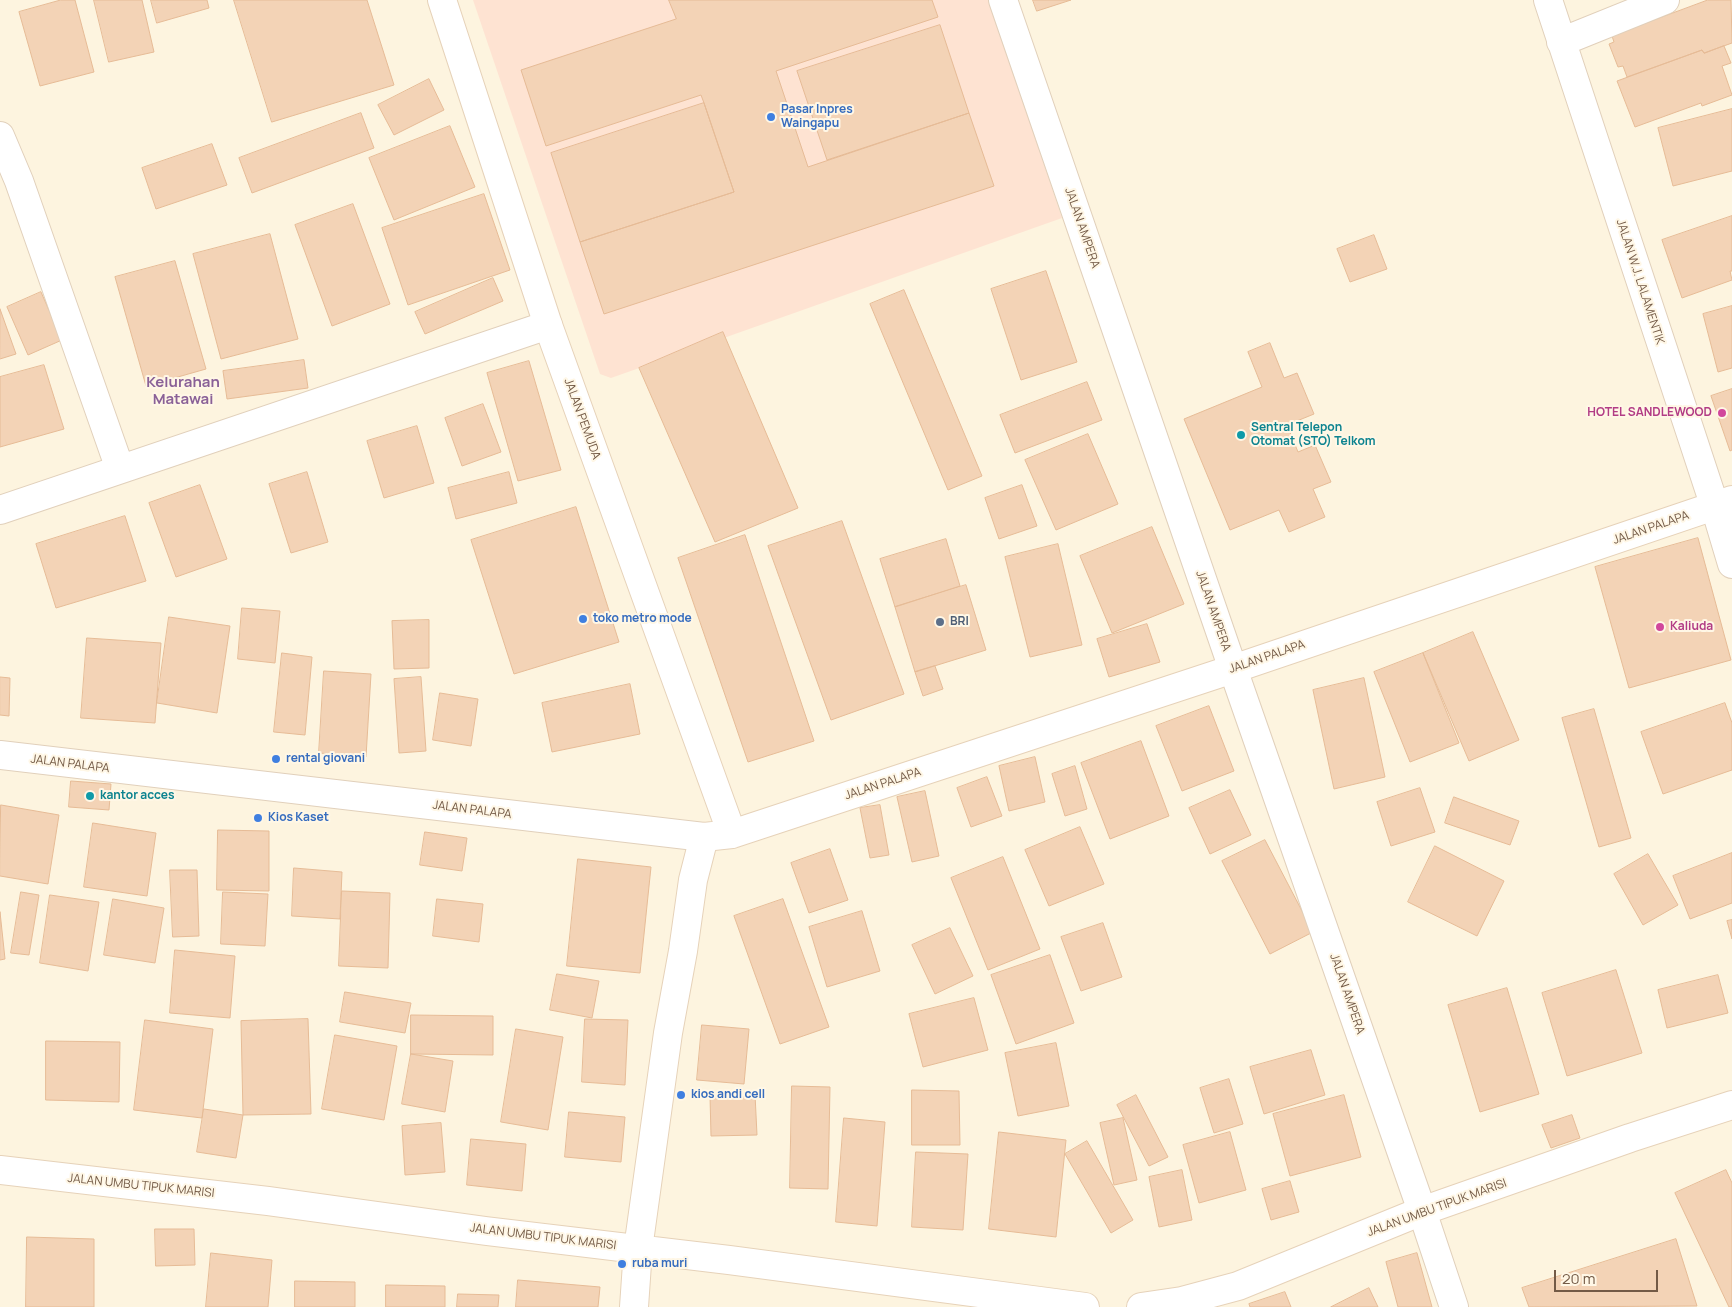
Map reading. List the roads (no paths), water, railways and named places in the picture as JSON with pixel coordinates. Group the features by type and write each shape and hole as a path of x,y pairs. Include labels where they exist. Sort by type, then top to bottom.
{"street":[{"name":"JALAN PEMUDA","path":"442,0 548,325 732,834"},
{"name":"JALAN AMPERA","path":"1003,0 1454,1307"},
{"name":"JALAN W.J. LALAMENTIK","path":"1548,0 1723,504 1732,564"},
{"path":"1561,42 1664,0"},
{"path":"0,136 18,181 120,469"},
{"path":"0,510 548,325"},
{"name":"JALAN PALAPA","path":"0,756 704,837 732,834 1233,669 1723,504"},
{"path":"634,1307 638,1249 668,1032 683,951 693,880 704,837"},
{"name":"JALAN UMBU TIPUK MARISI","path":"1141,1307 1182,1301 1238,1286 1422,1211 1630,1138 1732,1105"},
{"name":"JALAN UMBU TIPUK MARISI","path":"0,1170 268,1201 486,1231 1085,1307"}],"place":[{"name":"Pasar Inpres Waingapu","path":"771,117"},
{"name":"HOTEL SANDLEWOOD","path":"1722,413"},
{"name":"Sentral Telepon Otomat (STO) Telkom","path":"1241,435"},
{"name":"toko metro mode","path":"583,619"},
{"name":"BRI","path":"940,622"},
{"name":"Kaliuda","path":"1660,627"},
{"name":"rental giovani","path":"276,759"},
{"name":"kantor acces","path":"90,796"},
{"name":"Kios Kaset","path":"258,818"},
{"name":"kios andi cell","path":"681,1095"},
{"name":"ruba muri","path":"622,1264"}],"district":[{"name":"Kelurahan Matawai","path":"183,392"}]}
